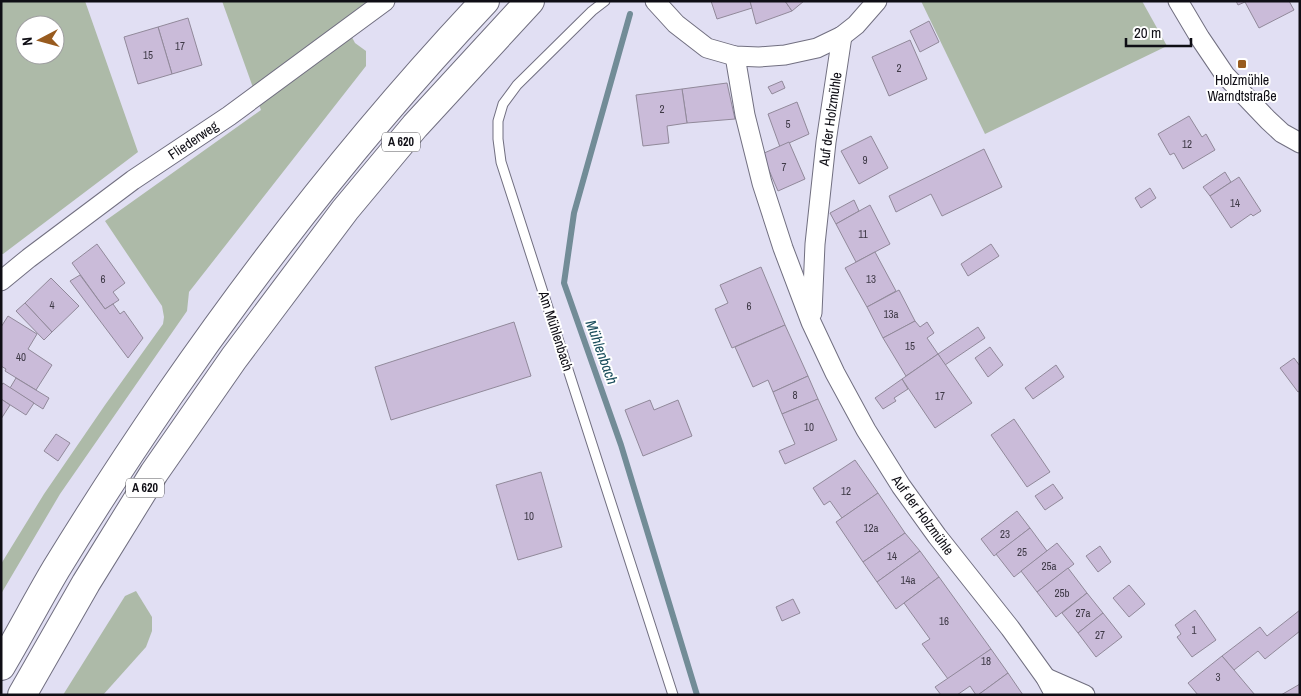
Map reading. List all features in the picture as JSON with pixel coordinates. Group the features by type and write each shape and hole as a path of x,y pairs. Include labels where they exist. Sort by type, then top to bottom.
{"highway":[{"name":"A 620","path":"1,666 56,569 126,458 212,333 319,192 393,103 485,1"},
{"name":"A 620","path":"22,695 86,583 154,473 239,351 345,210 409,133 530,1"}],"street":[{"name":"Fliederweg","path":"1,281 133,180 229,116 385,1"},
{"path":"655,1 676,24 707,48 735,56 759,57 785,55 817,48 842,36 856,26 877,1"},
{"path":"1178,1 1225,75 1282,133 1300,142"},
{"name":"Auf der Holzmühle","path":"811,322 815,244 826,142 842,36"},
{"name":"Auf der Holzmühle","path":"735,56 745,115 762,183 783,248 811,322 835,373 866,430 901,486 937,536 1010,628 1046,678 1055,695"},
{"path":"1046,678 1085,695"}],"lane":[{"name":"Am Mühlenbach","path":"606,1 592,10 518,85 503,104 498,121 498,140 502,162 673,695"}],"green space":[{"path":"1,1 85,1 138,152 1,254"},
{"path":"222,1 371,1 345,24 355,43 366,51 366,66 189,292 187,311 60,494 1,594 1,564 44,494 163,324 162,306 105,221 261,110"},
{"path":"921,1 1142,1 1167,46 985,134"},
{"path":"136,591 152,617 152,631 146,647 103,695 63,695 125,596"}],"building":[{"path":"711,1 750,1 752,8 717,19"},
{"path":"750,1 785,1 792,11 756,24"},
{"path":"785,1 804,1 792,11"},
{"path":"1236,1 1289,1 1294,10 1259,28 1245,2 1238,5"},
{"path":"188,18 202,65 172,74 158,27"},
{"path":"929,21 939,42 920,52 910,31"},
{"path":"158,27 172,74 138,84 124,37"},
{"path":"910,40 927,79 889,96 872,57"},
{"path":"782,81 785,88 772,94 768,87"},
{"path":"727,83 735,119 687,123 682,89"},
{"path":"682,89 687,123 667,126 669,143 643,146 636,95"},
{"path":"797,102 809,134 780,147 768,114"},
{"path":"1189,116 1202,137 1206,134 1215,150 1183,169 1174,153 1170,155 1158,134"},
{"path":"871,136 888,168 859,184 841,151"},
{"path":"789,142 805,179 778,191 762,154"},
{"path":"984,149 1002,187 942,216 931,194 896,212 889,196"},
{"path":"1225,172 1231,182 1210,196 1203,187"},
{"path":"1239,177 1261,211 1253,216 1251,214 1231,228 1210,196"},
{"path":"1150,188 1156,198 1141,208 1135,198"},
{"path":"854,200 859,211 836,224 830,213"},
{"path":"870,205 890,244 856,262 836,224"},
{"path":"97,244 125,283 113,292 119,300 105,309 72,263"},
{"path":"991,244 999,256 968,276 961,264"},
{"path":"875,252 896,291 867,307 845,268"},
{"path":"761,267 785,325 732,348 715,309 728,303 720,285"},
{"path":"80,275 105,309 113,304 120,314 124,311 143,338 128,358 70,281"},
{"path":"51,278 79,306 52,332 25,303"},
{"path":"899,290 915,321 883,338 867,307"},
{"path":"25,303 52,332 44,340 16,311"},
{"path":"8,316 37,334 28,349 52,365 36,390 5,371 6,369 1,366 1,327"},
{"path":"915,321 920,327 927,322 934,333 927,338 938,354 906,376 883,338"},
{"path":"514,322 531,376 391,420 375,367"},
{"path":"785,325 808,376 773,392 768,380 753,387 735,347"},
{"path":"978,327 985,338 945,365 938,354"},
{"path":"990,347 1003,365 988,377 975,358"},
{"path":"938,354 972,403 935,428 902,379"},
{"path":"1294,358 1300,366 1300,391 1298,392 1280,368"},
{"path":"1056,365 1064,377 1033,399 1025,388"},
{"path":"808,376 818,399 782,414 773,392"},
{"path":"16,378 49,398 43,409 10,388"},
{"path":"902,379 908,389 894,398 896,401 883,409 875,398"},
{"path":"3,383 34,403 26,415 1,399 1,386"},
{"path":"1,399 10,405 1,419"},
{"path":"818,399 837,440 785,464 779,451 795,444 782,414"},
{"path":"650,400 654,410 678,400 692,436 643,456 625,410"},
{"path":"1014,419 1050,472 1027,487 991,435"},
{"path":"56,434 70,443 58,461 44,451"},
{"path":"855,460 878,493 842,518 830,501 824,505 813,488"},
{"path":"541,472 562,547 518,560 496,485"},
{"path":"1053,484 1063,498 1045,510 1035,496"},
{"path":"878,493 905,533 863,562 836,522"},
{"path":"1017,511 1030,528 994,556 981,539"},
{"path":"1030,528 1047,551 1014,577 996,554"},
{"path":"905,533 920,551 877,582 863,562"},
{"path":"1057,543 1074,564 1037,592 1021,571"},
{"path":"1100,546 1111,562 1098,572 1086,556"},
{"path":"920,551 939,577 896,609 877,582"},
{"path":"1068,568 1087,593 1056,617 1037,592"},
{"path":"939,577 991,649 948,679 922,644 930,639 904,603"},
{"path":"1129,585 1145,604 1129,617 1113,598"},
{"path":"1087,593 1103,613 1078,633 1062,613"},
{"path":"793,599 800,613 782,621 776,607"},
{"path":"1195,610 1216,640 1192,657 1177,637 1181,634 1175,625"},
{"path":"1300,610 1300,631 1265,659 1258,651 1234,670 1222,656 1260,627 1267,636"},
{"path":"1103,613 1122,637 1096,657 1078,633"},
{"path":"991,649 1008,673 978,695 970,686 957,695 941,695 935,687"},
{"path":"1222,656 1255,695 1198,695 1188,683"},
{"path":"1008,673 1023,695 978,695"},
{"path":"1300,684 1300,695 1281,695"}],"waterway":[{"name":"Mühlenbach","path":"630,14 574,213 564,283 621,445 697,695"}],"place":[{"name":"Holzmühle Warndtstraße","path":"1242,64"}]}
